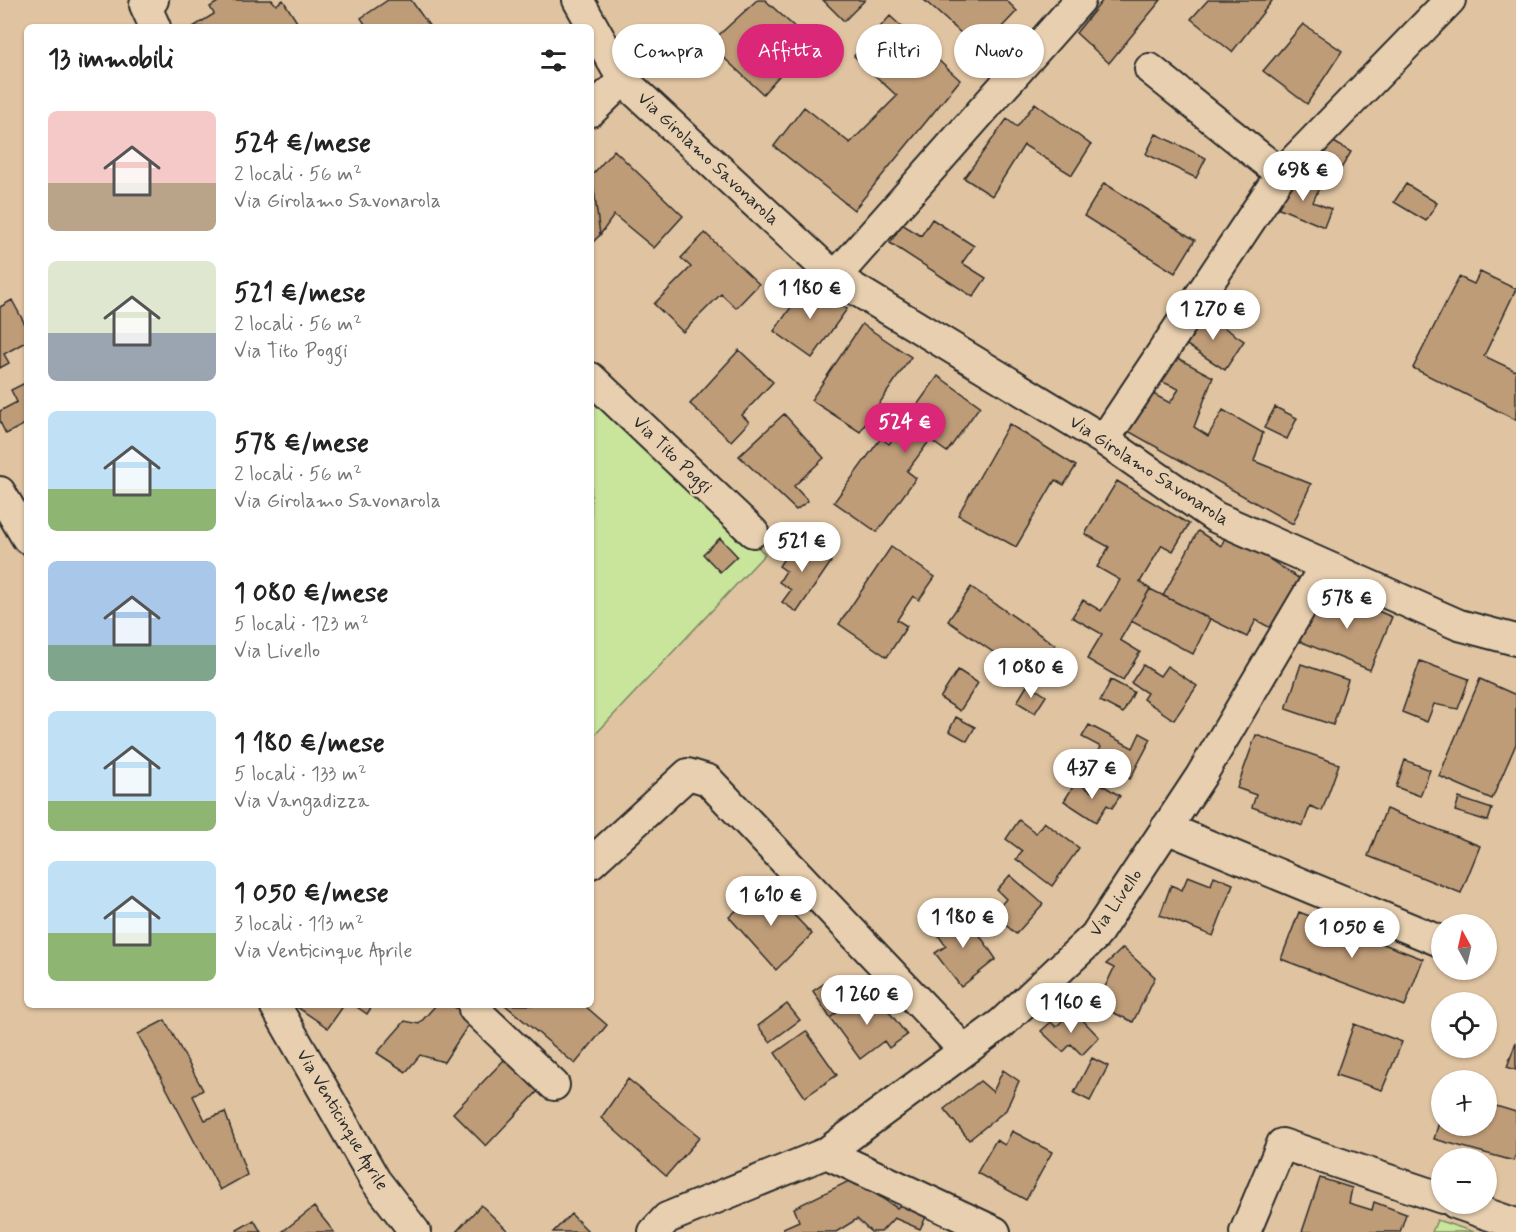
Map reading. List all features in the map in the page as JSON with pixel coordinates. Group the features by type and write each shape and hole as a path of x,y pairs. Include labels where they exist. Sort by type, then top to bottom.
{"street":[{"name":"Via Girolamo Savonarola","path":"578,0 592,24"},
{"path":"835,277 1080,0"},
{"path":"1104,440 1281,174 1450,0"},
{"name":"Via Girolamo Savonarola","path":"594,28 623,80 835,277 1104,440 1215,517 1459,625 1515,635"},
{"path":"1149,69 1281,174"},
{"path":"594,108 623,80"},
{"name":"Via Tito Poggi","path":"594,381 753,532"},
{"path":"0,492 24,533"},
{"name":"Via Livello","path":"654,1232 667,1218 826,1153 1002,1023 1095,936 1201,776 1325,567"},
{"path":"594,860 688,774 708,780 964,1050"},
{"path":"1166,828 1431,937"},
{"name":"Via Venticinque Aprile","path":"277,1008 375,1180 415,1232"},
{"path":"476,1008 474,1010 554,1084"},
{"path":"1245,1232 1282,1144 1431,1194"},
{"path":"826,1153 995,1232"},
{"path":"1487,1214 1516,1224"}],"green space":[{"path":"594,386 765,554 594,736"},
{"path":"1437,1220 1474,1232 1432,1232"}],"building":[{"path":"221,0 272,0 276,5 283,0 297,22 294,24 198,24 214,14 210,7"},
{"path":"388,0 411,0 428,24 365,24 361,18"},
{"path":"757,0 765,0 791,24 737,24 737,70 725,59 725,29"},
{"path":"823,0 865,0 844,21"},
{"path":"924,0 1006,0 1017,11 1005,24 954,24 954,27"},
{"path":"1103,0 1161,0 1109,63 1076,33"},
{"path":"1208,0 1272,1 1232,52 1191,19"},
{"path":"890,16 899,24 883,24"},
{"path":"1303,24 1342,51 1307,104 1263,71"},
{"path":"942,64 954,75 954,78 960,80 854,210 774,146 804,107 850,143 897,96 878,78 942,78"},
{"path":"746,78 777,78 763,94"},
{"path":"1035,103 1091,145 1072,175 1024,145 992,196 964,178 1007,119 1017,127"},
{"path":"1156,134 1206,158 1196,178 1146,154"},
{"path":"1332,141 1351,152 1336,177 1317,165"},
{"path":"614,150 683,216 654,248 614,215 600,235 594,173"},
{"path":"1290,176 1319,188 1313,202 1331,209 1324,227 1277,207"},
{"path":"1104,183 1195,240 1175,273 1084,216"},
{"path":"1406,184 1437,203 1426,221 1394,202"},
{"path":"594,190 600,235 594,241"},
{"path":"932,219 974,246 962,263 986,278 973,297 890,243 902,224 921,236"},
{"path":"705,233 759,284 736,308 721,294 683,332 654,304 691,267 681,258"},
{"path":"1480,272 1516,289 1484,356 1516,371 1516,420 1413,368 1459,277 1474,284"},
{"path":"809,282 847,309 812,358 774,331"},
{"path":"12,300 24,322 24,343 4,354 9,363 0,368 0,307"},
{"path":"1201,312 1244,341 1225,370 1182,342"},
{"path":"862,324 911,357 860,432 811,400"},
{"path":"739,350 773,382 742,415 749,422 731,441 690,404"},
{"path":"1164,351 1213,377 1194,427 1208,436 1223,410 1263,433 1254,461 1311,484 1293,524 1128,431 1144,389 1170,403 1179,389 1151,377"},
{"path":"938,376 980,406 947,452 930,440 907,471 916,478 877,532 834,502 881,438 889,444"},
{"path":"24,384 24,425 6,434 0,422 0,411 17,402 11,390"},
{"path":"1275,407 1297,418 1287,439 1264,428"},
{"path":"784,414 824,458 794,486 808,501 796,510 739,456"},
{"path":"1009,424 1076,466 1064,485 1055,480 1016,547 958,515"},
{"path":"1117,481 1189,524 1173,551 1162,545 1140,582 1150,589 1120,640 1140,652 1123,680 1087,659 1102,634 1072,617 1083,600 1101,611 1120,580 1097,567 1109,547 1085,534"},
{"path":"1198,531 1221,546 1228,532 1303,581 1278,632 1256,620 1247,637 1163,596"},
{"path":"720,538 737,556 720,572 703,554"},
{"path":"797,539 831,562 797,612 782,602 791,590 779,582 786,571 779,566"},
{"path":"891,547 935,577 919,600 913,596 897,620 907,626 887,657 839,624"},
{"path":"971,587 1055,645 1032,679 948,621"},
{"path":"1150,589 1210,619 1193,654 1131,621"},
{"path":"1328,590 1392,617 1370,670 1299,641"},
{"path":"1420,661 1469,679 1458,709 1434,704 1427,722 1402,712"},
{"path":"1301,664 1348,680 1333,725 1286,709"},
{"path":"1143,665 1160,676 1167,666 1197,686 1174,720 1143,699 1147,693 1131,683"},
{"path":"958,670 978,683 960,711 940,698"},
{"path":"1480,679 1516,695 1516,744 1492,799 1439,776"},
{"path":"1111,680 1134,692 1123,713 1100,701"},
{"path":"1028,684 1046,696 1035,713 1017,702"},
{"path":"956,717 975,727 967,741 949,731"},
{"path":"1089,725 1133,748 1140,733 1151,739 1130,779 1094,759 1101,747 1082,737"},
{"path":"1256,735 1339,764 1322,811 1310,806 1303,826 1252,807 1256,795 1237,788"},
{"path":"1405,760 1430,770 1420,796 1396,787"},
{"path":"1076,782 1092,792 1098,782 1120,796 1112,808 1107,805 1096,822 1064,801"},
{"path":"1459,798 1492,809 1488,821 1455,811"},
{"path":"1386,809 1480,846 1461,893 1368,856"},
{"path":"1019,820 1036,833 1044,822 1079,848 1052,886 1016,859 1022,851 1006,839"},
{"path":"1010,875 1043,904 1016,934 993,914 1006,899 997,890"},
{"path":"1188,876 1211,885 1214,876 1233,884 1213,936 1160,915 1171,885 1182,890"},
{"path":"765,885 812,934 776,970 729,917"},
{"path":"963,911 996,959 961,987 935,953 946,946 935,931"},
{"path":"1299,912 1423,959 1405,1006 1281,959"},
{"path":"1123,948 1155,977 1133,1022 1103,1008 1109,996 1102,993 1114,968 1106,964"},
{"path":"831,979 839,991 856,981 864,992 830,1018 813,991"},
{"path":"864,992 877,1009 883,1004 907,1035 889,1048 884,1041 860,1059 830,1018"},
{"path":"787,1004 800,1020 770,1042 758,1026"},
{"path":"298,1008 342,1008 328,1028"},
{"path":"358,1008 371,1008 367,1014"},
{"path":"433,1008 456,1008 473,1018 444,1062 420,1055 406,1072 377,1053 405,1021 419,1024"},
{"path":"509,1008 587,1008 607,1025 575,1064"},
{"path":"1073,1010 1099,1037 1082,1055 1071,1044 1063,1052 1041,1031 1051,1022 1056,1027"},
{"path":"165,1020 203,1090 193,1096 205,1120 225,1112 247,1175 220,1190 138,1034"},
{"path":"1354,1024 1402,1042 1382,1090 1336,1075"},
{"path":"806,1031 837,1075 805,1097 775,1053"},
{"path":"1516,1042 1516,1070 1507,1067"},
{"path":"1092,1058 1108,1066 1090,1101 1074,1093"},
{"path":"504,1060 539,1090 486,1146 453,1113"},
{"path":"1003,1070 1019,1081 1006,1110 969,1140 944,1109 980,1081 993,1092"},
{"path":"628,1079 700,1137 666,1176 601,1118"},
{"path":"1497,1106 1516,1112 1514,1161 1497,1156 1497,1148 1467,1148 1434,1139 1435,1136 1497,1136"},
{"path":"1012,1131 1052,1152 1026,1200 977,1173 996,1140 1005,1145"},
{"path":"1320,1178 1352,1188 1349,1203 1372,1210 1374,1202 1406,1214 1400,1232 1302,1232"},
{"path":"853,1179 897,1208 910,1196 929,1211 920,1229 894,1218 881,1232 871,1232 857,1219 836,1232 785,1232 783,1228 799,1221 794,1208"},
{"path":"481,1205 509,1232 456,1232"},
{"path":"314,1207 334,1232 282,1232"},
{"path":"571,1214 589,1232 553,1232"},
{"path":"254,1220 261,1232 238,1232 237,1230"}]}
